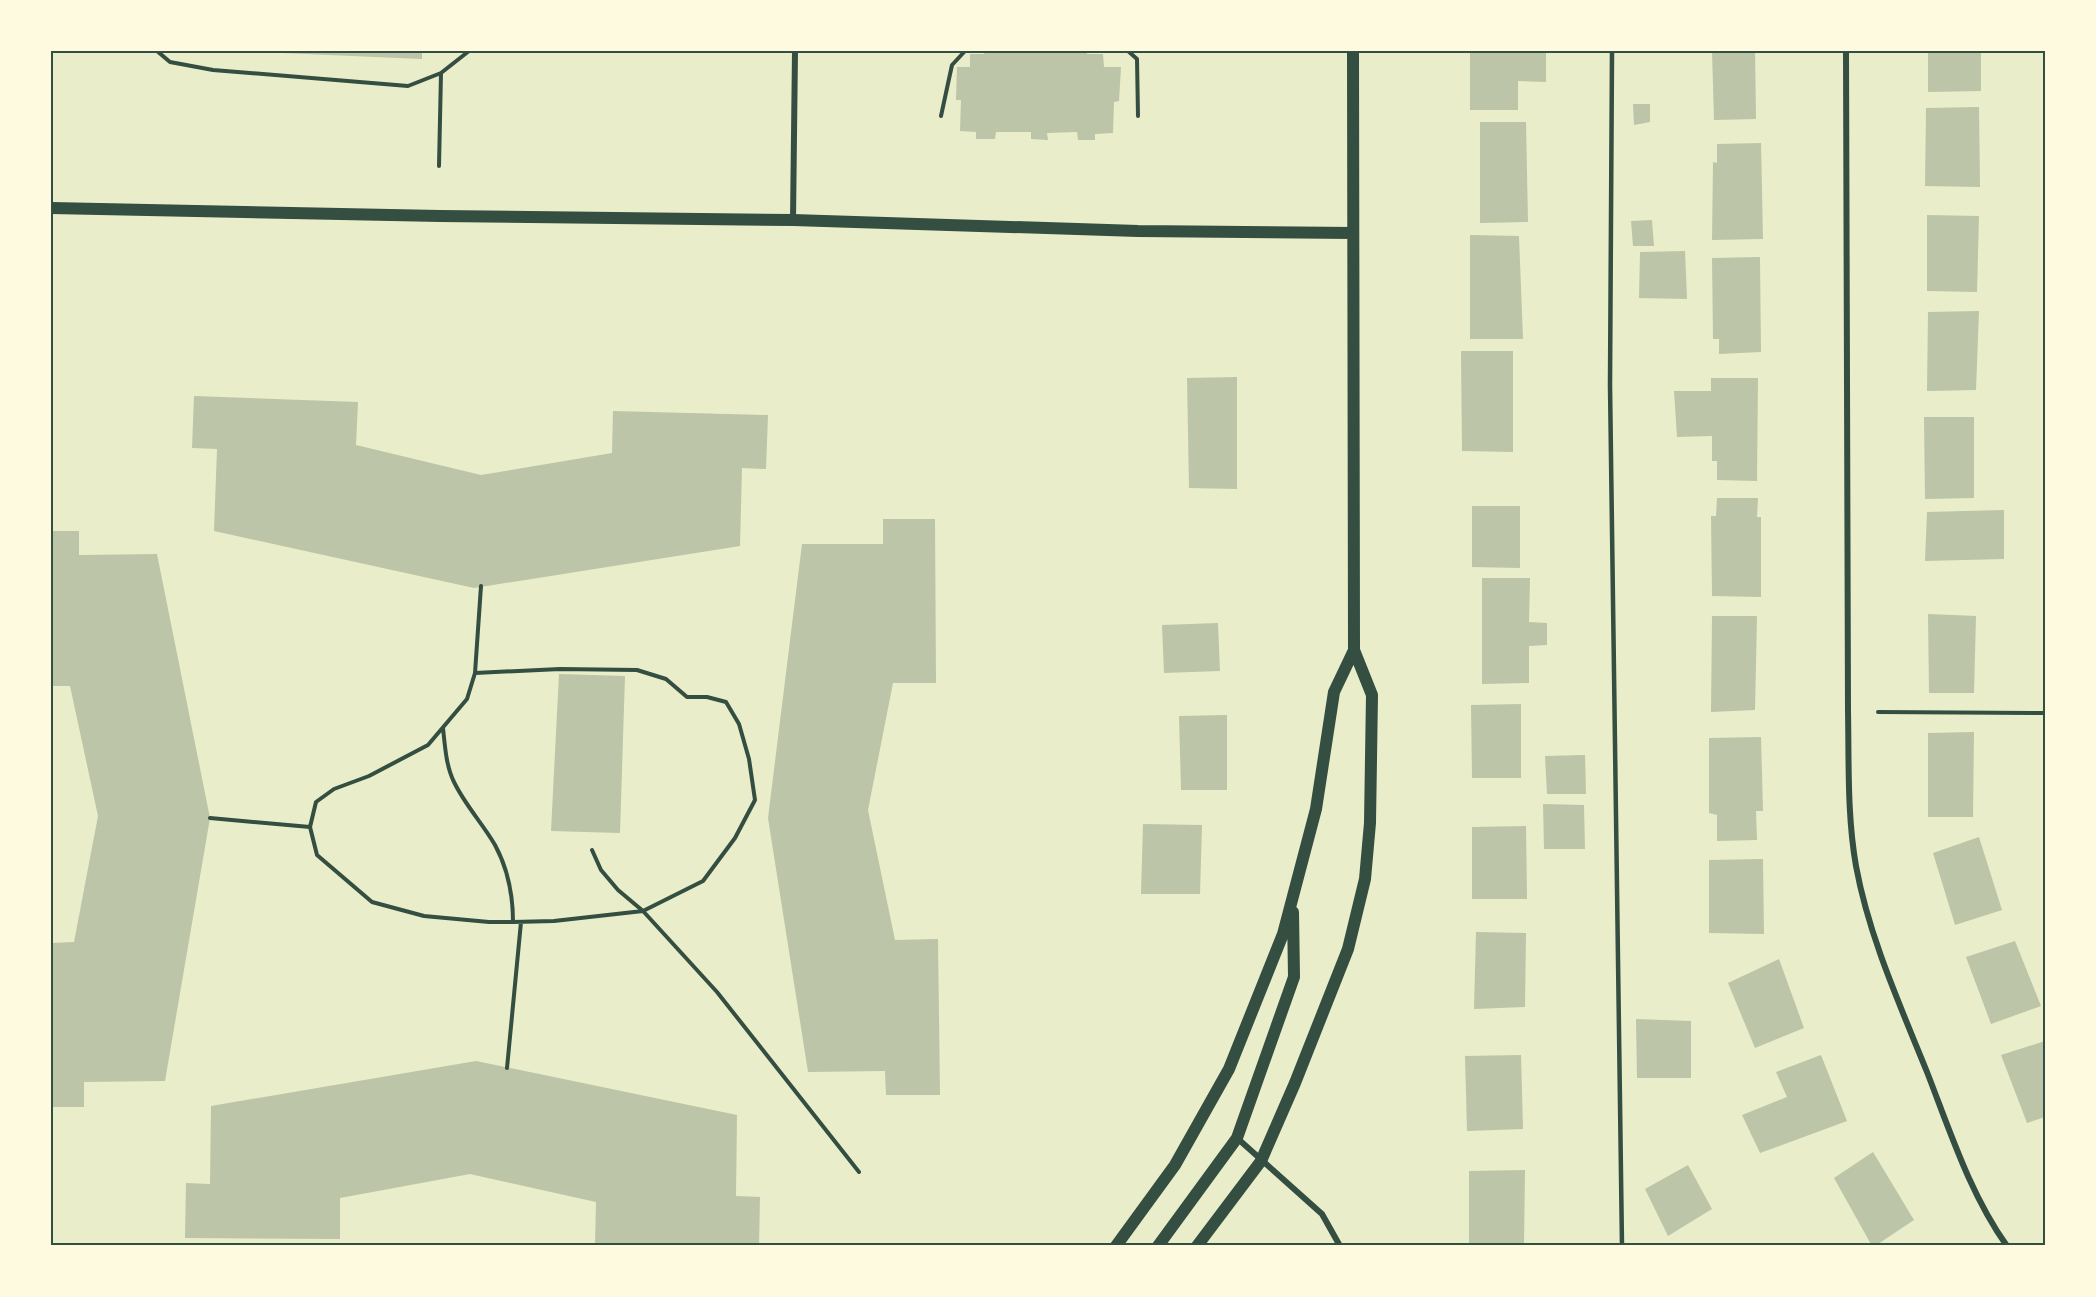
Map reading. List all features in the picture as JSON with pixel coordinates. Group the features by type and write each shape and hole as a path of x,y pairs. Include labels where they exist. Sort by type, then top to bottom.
{"main road":[{"path":"1197,1246 1261,1161 1295,1083 1348,948 1365,879 1370,823 1372,695 1354,650 1353,51"},
{"path":"51,208 793,220 1116,231 1353,233"},
{"path":"1116,1246 1175,1165 1229,1069 1283,934 1316,808 1334,692 1354,650"},
{"path":"1158,1246 1237,1138 1294,977 1293,896"}],"street":[{"path":"793,220 795,51"},
{"path":"1846,51 1848,711 1850,795 1856,865 1866,909 1881,956 1964,1166 1990,1219 2007,1246"},
{"path":"1237,1138 1322,1214 1340,1246"}],"lane":[{"path":"1612,51 1610,385 1622,1246"}],"path":[{"path":"157,51 170,62 213,70 408,86 441,73 469,51"},
{"path":"941,116 952,65 965,51"},
{"path":"1128,51 1137,59 1138,116"},
{"path":"438,166 441,73"},
{"path":"475,673 560,669 638,670 666,679 687,697 707,697 726,702 739,724 749,759 755,800 735,838 703,880 643,911 554,921 489,922 424,916 372,902 317,855 310,827 316,802 334,789 402,760 428,745 467,699 475,673 482,586"},
{"path":"1878,712 2045,713"},
{"path":"443,727 447,760 453,782 495,846 507,875 513,904 513,922"},
{"path":"210,818 310,827"},
{"path":"592,850 601,870 612,884 643,911 717,992 859,1172"},
{"path":"507,1068 521,922"}],"building":[{"path":"282,51 422,51 422,59 282,53"},
{"path":"985,51 1005,51 1005,53 1087,51 1087,54 1103,54 1104,67 1121,67 1119,101 1114,102 1113,133 1095,134 1095,140 1078,140 1077,132 1047,133 1048,140 1031,139 1031,132 996,132 995,139 976,139 976,132 960,131 961,100 956,100 957,67 970,67 970,54 984,54"},
{"path":"1470,51 1546,51 1546,82 1518,81 1518,110 1470,110"},
{"path":"1712,51 1755,51 1756,119 1714,120"},
{"path":"1928,51 1981,51 1981,91 1928,92"},
{"path":"1633,104 1650,104 1650,122 1634,125"},
{"path":"1979,107 1980,187 1925,186 1926,108"},
{"path":"1480,122 1526,122 1528,222 1480,223"},
{"path":"1761,143 1763,239 1712,240 1713,162 1717,163 1717,144"},
{"path":"1927,215 1979,216 1977,292 1927,291"},
{"path":"1652,220 1654,246 1633,246 1631,221"},
{"path":"1470,235 1519,236 1523,339 1470,339"},
{"path":"1685,251 1687,299 1639,298 1640,252"},
{"path":"1760,257 1761,352 1719,354 1719,339 1713,339 1712,258"},
{"path":"1979,311 1976,390 1927,391 1928,312"},
{"path":"1461,351 1513,351 1513,452 1462,451"},
{"path":"1237,377 1237,489 1189,488 1187,378"},
{"path":"1711,378 1758,378 1757,481 1717,480 1717,461 1712,461 1712,436 1677,437 1674,391 1711,391"},
{"path":"194,396 358,402 356,445 481,475 612,453 613,411 768,415 766,469 742,468 740,546 474,588 214,531 217,449 192,448"},
{"path":"1924,417 1974,417 1974,498 1925,499"},
{"path":"1717,498 1758,498 1757,517 1761,517 1761,597 1712,596 1711,516 1716,516"},
{"path":"1472,506 1520,506 1520,568 1472,567"},
{"path":"2004,510 2004,559 1925,561 1927,512"},
{"path":"883,519 935,519 936,683 893,683 868,810 895,940 938,939 940,1095 886,1095 885,1071 808,1072 768,818 802,544 883,544"},
{"path":"51,531 79,531 79,555 157,554 210,818 165,1081 84,1082 84,1107 51,1107 51,943 74,942 98,816 70,686 51,686"},
{"path":"1482,578 1530,578 1529,622 1547,623 1547,645 1529,646 1529,683 1482,684"},
{"path":"1928,614 1976,616 1974,693 1929,693"},
{"path":"1712,616 1757,616 1755,710 1711,712"},
{"path":"1218,623 1220,671 1164,673 1162,625"},
{"path":"559,674 625,676 620,833 551,831"},
{"path":"1521,704 1521,778 1472,778 1471,705"},
{"path":"1227,715 1227,790 1181,790 1179,716"},
{"path":"1974,732 1973,817 1928,817 1928,733"},
{"path":"1761,737 1763,811 1756,811 1757,840 1717,841 1717,815 1709,813 1709,738"},
{"path":"1585,755 1586,794 1547,794 1545,756"},
{"path":"1543,804 1584,805 1585,849 1544,849"},
{"path":"1143,824 1202,825 1200,894 1141,894"},
{"path":"1526,826 1527,899 1472,899 1472,827"},
{"path":"1979,837 2002,910 1955,925 1933,853"},
{"path":"1763,859 1764,934 1709,933 1709,860"},
{"path":"1476,932 1526,933 1525,1007 1474,1009"},
{"path":"2015,941 2041,1006 1991,1024 1966,957"},
{"path":"1779,959 1804,1028 1755,1048 1728,983"},
{"path":"1636,1019 1691,1021 1691,1078 1637,1078"},
{"path":"2045,1041 2045,1117 2027,1123 2001,1055"},
{"path":"1521,1055 1523,1129 1467,1131 1465,1056"},
{"path":"1821,1055 1847,1121 1760,1153 1742,1115 1787,1097 1776,1072"},
{"path":"476,1061 737,1115 736,1196 760,1197 759,1246 595,1245 596,1202 470,1174 340,1198 340,1239 185,1238 186,1183 210,1184 211,1106"},
{"path":"1873,1152 1914,1220 1875,1246 1872,1246 1834,1178"},
{"path":"1688,1165 1712,1209 1668,1236 1645,1189"},
{"path":"1525,1170 1524,1244 1469,1244 1469,1171"}]}
